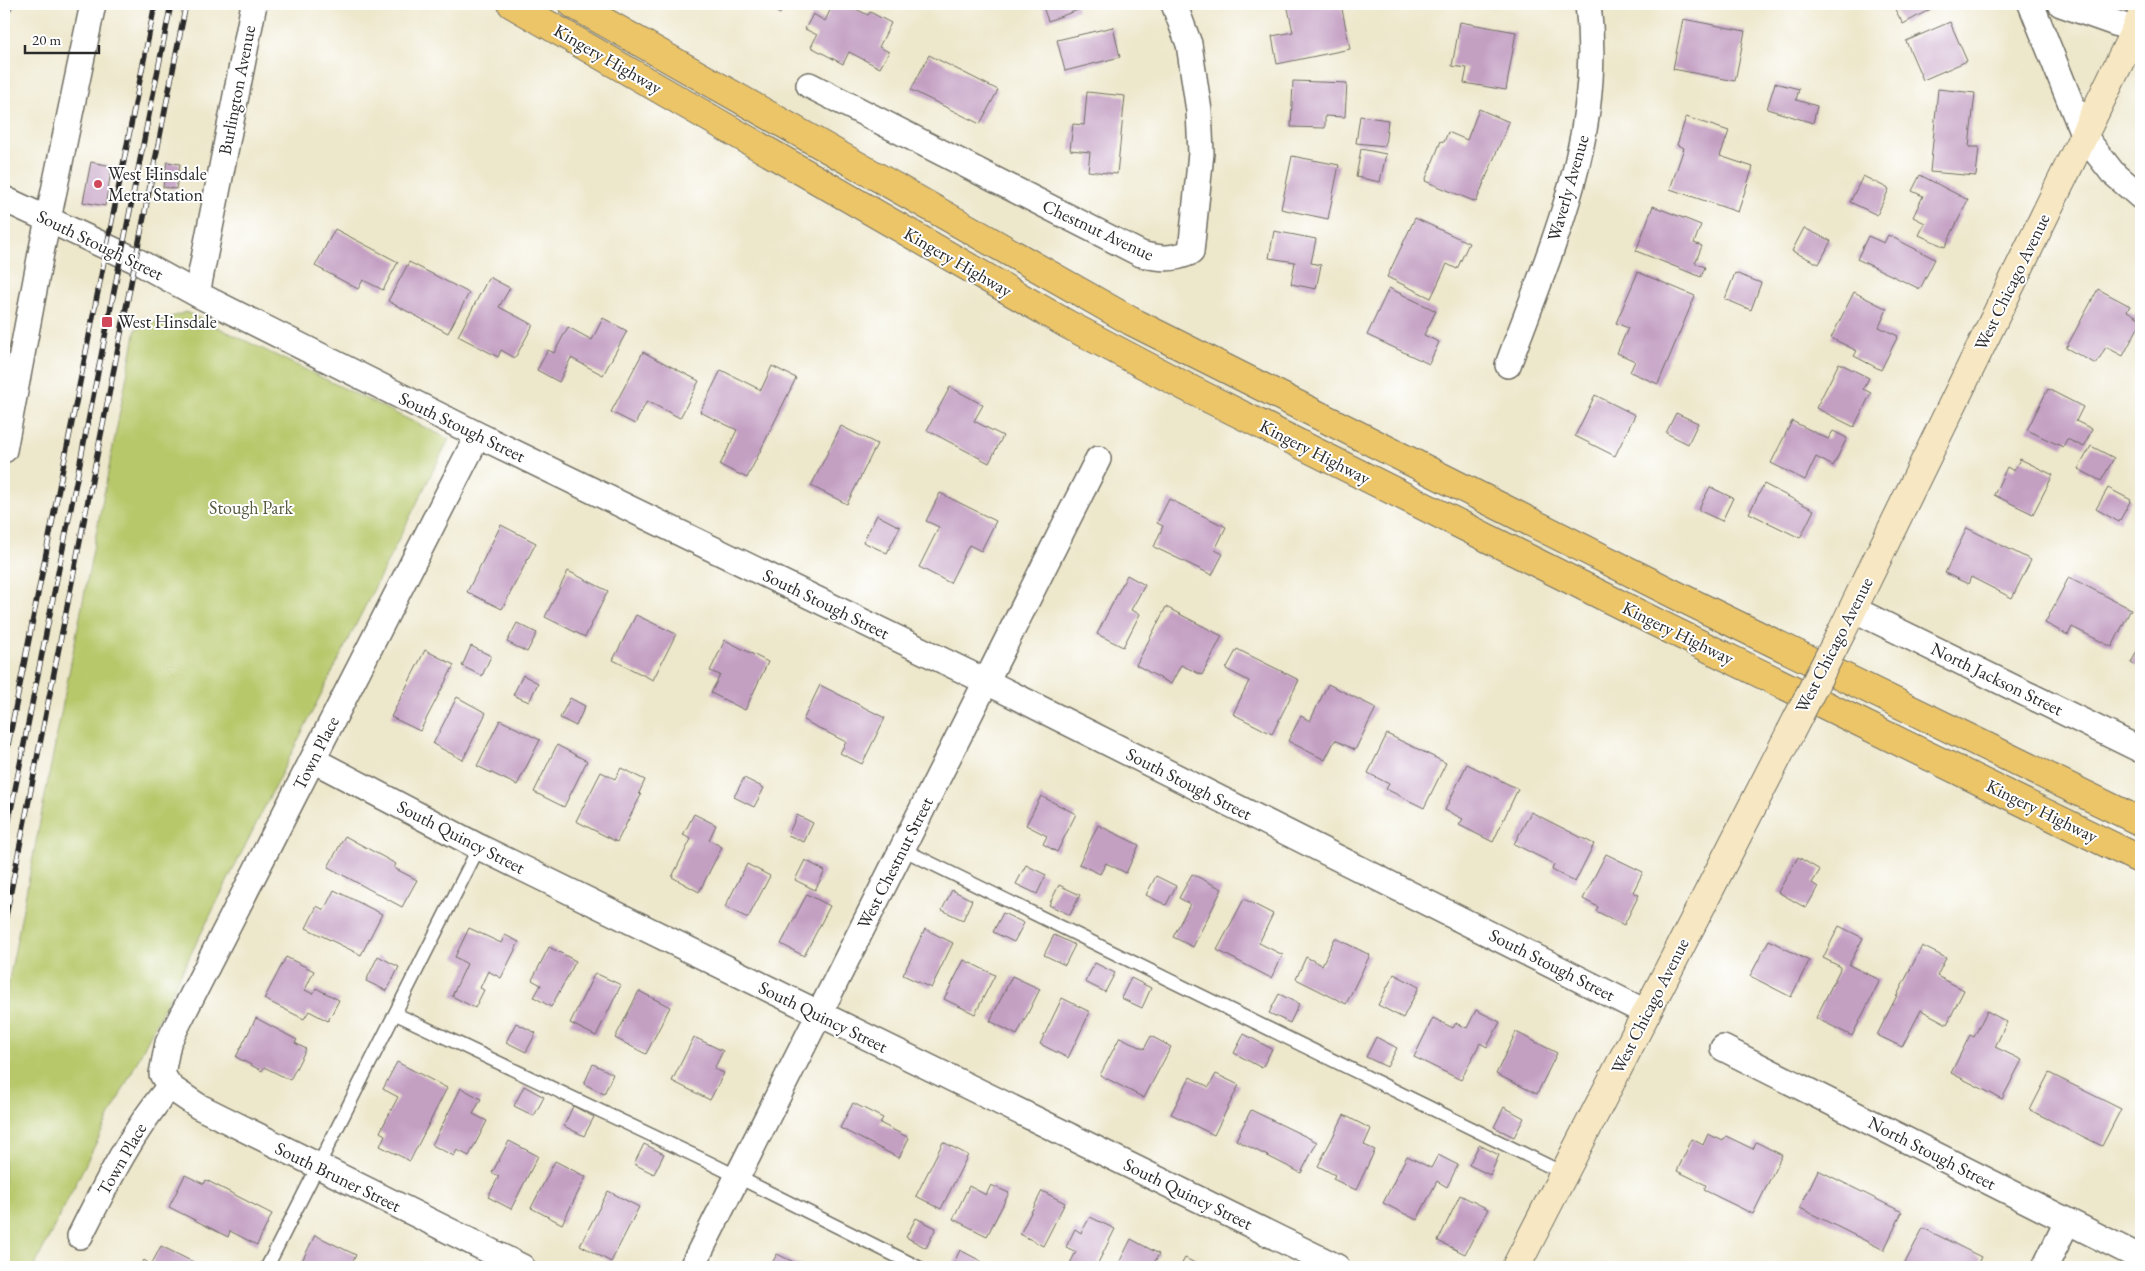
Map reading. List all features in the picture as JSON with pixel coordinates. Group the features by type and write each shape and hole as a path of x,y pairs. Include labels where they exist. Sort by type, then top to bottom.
{"highway":[{"name":"Kingery Highway","path":"512,4 1067,324 1192,390 1653,621 2141,860"},
{"name":"Kingery Highway","path":"573,4 1131,321 1671,593 2141,822"}],"main road":[{"name":"West Chicago Avenue","path":"1516,1267 1847,620 2138,24"}],"street":[{"path":"4,450 48,220 93,4"},
{"name":"Burlington Avenue","path":"197,294 254,4"},
{"name":"Chestnut Avenue","path":"809,85 1141,254 1158,259 1171,259 1191,252 1200,153 1199,111 1189,44 1174,4"},
{"name":"Waverly Avenue","path":"1508,365 1568,200 1584,137 1590,95 1592,51 1588,4"},
{"path":"2031,4 2084,136 2112,172 2141,197"},
{"path":"2061,4 2138,24"},
{"name":"South Stough Street","path":"4,199 135,260 197,294 478,435 987,682 1647,1013"},
{"name":"Town Place","path":"80,1236 110,1176 166,1080 163,1060 168,1043 478,435"},
{"name":"West Chestnut Street","path":"692,1267 1098,459"},
{"name":"North Jackson Street","path":"1847,620 2141,750"},
{"name":"South Quincy Street","path":"313,760 479,847 1337,1267"},
{"name":"North Stough Street","path":"1723,1048 2141,1258"},
{"name":"South Bruner Street","path":"166,1080 183,1098 198,1106 317,1167 522,1267"},
{"path":"2045,1267 2067,1222"}],"lane":[{"path":"267,1267 479,847"},
{"path":"902,849 1565,1174"},
{"path":"396,1014 738,1177 918,1267"}],"green space":[{"name":"Stough Park","path":"186,312 449,439 34,1267 4,1267 4,1006 136,329"}],"building":[{"path":"4,4 14,4 4,23"},
{"path":"761,4 785,4 780,14"},
{"path":"833,4 846,4 868,15 870,12 891,23 879,47 889,52 880,68 849,52 843,64 811,47 817,35 805,29 813,14 825,21"},
{"path":"1042,4 1076,4 1078,10 1048,21"},
{"path":"1287,4 1341,4 1350,49 1277,64 1272,36 1293,32"},
{"path":"1892,4 1940,4 1903,24"},
{"path":"1683,19 1745,31 1735,81 1673,69"},
{"path":"1460,22 1516,32 1506,90 1464,83 1467,68 1452,66"},
{"path":"1950,22 1967,61 1923,80 1906,41"},
{"path":"1113,27 1120,57 1065,71 1057,40"},
{"path":"929,55 998,90 980,124 911,90"},
{"path":"1293,81 1347,83 1345,117 1325,116 1325,128 1291,127"},
{"path":"1775,83 1799,89 1796,100 1817,106 1813,123 1767,109"},
{"path":"1938,89 1975,93 1969,147 1979,147 1976,176 1930,172"},
{"path":"1087,92 1125,96 1117,174 1088,171 1090,152 1070,150 1073,124 1084,125"},
{"path":"1479,109 1509,122 1476,202 1425,181 1441,141 1444,142 1448,132 1467,140"},
{"path":"1360,116 1388,120 1385,146 1356,143"},
{"path":"1686,117 1729,131 1720,156 1753,167 1738,212 1670,189 1684,148 1677,145"},
{"path":"1361,149 1386,154 1380,182 1356,177"},
{"path":"1292,156 1339,165 1328,219 1281,209"},
{"name":"West Hinsdale Metra Station","path":"91,162 112,166 105,206 83,202"},
{"path":"167,162 180,164 176,189 163,187"},
{"path":"1920,175 1968,200 1945,247 1919,235 1925,223 1913,217 1923,196 1912,191"},
{"path":"1863,176 1889,189 1877,215 1850,202"},
{"path":"1653,206 1701,225 1694,243 1702,246 1695,263 1705,267 1701,277 1636,251"},
{"path":"1415,218 1469,243 1457,269 1447,264 1431,298 1387,277"},
{"path":"1804,228 1831,241 1819,264 1792,251"},
{"path":"335,229 398,262 383,290 363,280 358,289 315,266"},
{"path":"1274,231 1316,239 1311,263 1321,265 1316,289 1291,284 1295,262 1269,258"},
{"path":"1888,235 1935,259 1920,289 1857,259 1868,236 1884,243"},
{"path":"409,262 469,293 448,333 388,301"},
{"path":"1638,272 1695,296 1658,384 1630,372 1635,361 1617,353 1628,328 1616,323"},
{"path":"1735,273 1761,283 1751,310 1725,299"},
{"path":"489,277 510,288 499,307 533,325 515,358 501,350 498,357 458,336"},
{"path":"1389,288 1436,311 1424,335 1439,342 1429,364 1367,335"},
{"path":"2098,289 2130,306 2127,311 2141,319 2141,322 2123,356 2106,347 2096,364 2066,348"},
{"path":"1854,292 1887,309 1879,327 1898,336 1881,370 1854,356 1857,351 1831,338"},
{"path":"603,318 627,331 603,375 571,358 559,382 537,370 548,350 554,353 568,327 592,340"},
{"path":"643,352 699,381 680,418 647,401 635,424 611,412"},
{"path":"1839,363 1869,378 1863,389 1871,393 1854,427 1816,408"},
{"path":"772,366 796,378 747,478 720,465 737,430 700,412 721,370 761,390"},
{"path":"950,387 983,405 974,421 1003,436 989,463 927,430"},
{"path":"2048,389 2083,407 2076,421 2092,429 2084,447 2067,439 2063,447 2027,430"},
{"path":"1595,395 1635,415 1615,456 1575,436"},
{"path":"1676,413 1698,423 1688,444 1666,433"},
{"path":"1792,421 1828,439 1833,431 1847,438 1833,466 1816,457 1805,480 1771,463"},
{"path":"841,426 877,444 847,504 811,486"},
{"path":"2091,446 2114,458 2101,481 2078,469"},
{"path":"2020,459 2053,475 2033,514 1994,495 2007,467 2014,471"},
{"path":"1764,484 1814,510 1800,538 1749,513"},
{"path":"1710,487 1733,498 1722,521 1698,510"},
{"path":"2108,488 2131,500 2119,522 2096,509"},
{"path":"940,493 996,521 981,551 969,545 950,583 919,567 939,527 926,521"},
{"path":"1169,499 1226,527 1215,550 1223,554 1212,575 1154,547 1163,526 1157,523"},
{"path":"877,515 900,527 887,553 863,542"},
{"path":"501,525 536,543 502,609 467,592"},
{"path":"1967,528 2031,560 2012,598 1971,577 1968,584 1945,573"},
{"path":"568,571 608,591 585,637 545,617"},
{"path":"1127,575 1145,585 1131,610 1140,614 1123,647 1097,634"},
{"path":"2069,577 2131,609 2112,647 2072,627 2068,635 2045,623"},
{"path":"1166,607 1222,636 1202,675 1181,665 1171,684 1136,665"},
{"path":"636,615 676,634 653,680 613,660"},
{"path":"517,623 537,633 527,652 507,642"},
{"path":"725,640 768,662 745,710 711,693 720,675 710,671"},
{"path":"2141,643 2141,668 2131,663"},
{"path":"471,646 491,656 482,676 462,666"},
{"path":"1237,649 1299,680 1272,734 1233,714 1249,681 1226,669"},
{"path":"425,650 454,665 420,731 391,717"},
{"path":"523,675 538,683 529,702 513,695"},
{"path":"1328,684 1376,708 1355,750 1335,740 1325,760 1288,741 1301,716 1310,721"},
{"path":"820,685 885,718 862,764 840,753 846,742 803,720"},
{"path":"457,697 486,713 463,760 433,744"},
{"path":"570,698 585,706 576,726 560,718"},
{"path":"500,720 540,740 517,785 477,766"},
{"path":"1387,734 1446,763 1424,808 1386,789 1389,784 1368,773"},
{"path":"557,745 587,761 564,807 534,792"},
{"path":"1467,764 1518,789 1493,842 1459,825 1463,819 1445,810"},
{"path":"621,768 645,780 639,793 641,795 617,842 576,821 601,772 615,779"},
{"path":"744,778 764,788 754,807 734,797"},
{"path":"1041,796 1076,814 1057,852 1043,844 1047,836 1026,825"},
{"path":"1531,812 1594,844 1575,882 1552,870 1554,864 1514,844"},
{"path":"694,814 716,825 709,840 722,847 699,892 672,877 691,839 683,835"},
{"path":"797,815 813,823 804,842 788,835"},
{"path":"1098,825 1139,845 1126,873 1106,863 1100,874 1079,864"},
{"path":"345,836 396,864 394,868 417,880 402,907 328,867"},
{"path":"1606,854 1643,872 1633,892 1639,895 1624,925 1596,911 1598,907 1583,899"},
{"path":"1798,857 1820,870 1812,883 1818,887 1806,908 1778,892"},
{"path":"805,860 825,871 815,890 795,880"},
{"path":"747,864 770,876 748,918 725,907"},
{"path":"1026,865 1046,875 1037,894 1016,884"},
{"path":"1192,874 1222,889 1193,947 1173,937 1190,904 1179,898"},
{"path":"1156,876 1176,886 1166,905 1146,895"},
{"path":"1059,885 1080,895 1070,915 1049,905"},
{"path":"334,890 382,914 361,955 306,928 317,906 324,910"},
{"path":"952,890 972,900 963,920 942,910"},
{"path":"807,894 830,906 804,956 781,944"},
{"path":"1244,899 1273,914 1259,943 1283,955 1271,978 1217,950"},
{"path":"1003,913 1024,923 1014,942 993,932"},
{"path":"1839,926 1863,938 1849,965 1880,980 1852,1036 1816,1018 1841,967 1823,958"},
{"path":"469,928 501,943 505,935 519,942 501,978 488,971 480,988 484,990 475,1008 452,996 467,964 455,957"},
{"path":"925,929 953,943 931,988 903,975"},
{"path":"1054,935 1075,945 1065,965 1044,955"},
{"path":"1335,938 1370,955 1346,1004 1296,979 1306,957 1322,965"},
{"path":"1769,940 1809,961 1791,997 1750,976"},
{"path":"1922,946 1946,958 1937,976 1964,990 1947,1024 1921,1010 1902,1047 1877,1035"},
{"path":"549,947 576,961 551,1007 534,997 541,985 532,980"},
{"path":"378,956 399,967 387,991 366,981"},
{"path":"286,957 314,971 305,990 313,994 316,988 339,1000 328,1021 309,1011 304,1019 264,999"},
{"path":"964,960 995,975 975,1014 944,999"},
{"path":"1095,963 1115,973 1105,992 1085,982"},
{"path":"595,973 621,985 596,1036 570,1023"},
{"path":"1394,974 1419,987 1403,1018 1378,1005"},
{"path":"1012,976 1040,989 1017,1035 990,1021"},
{"path":"1131,978 1151,988 1142,1008 1121,998"},
{"path":"639,991 670,1007 646,1054 615,1038"},
{"path":"1279,994 1299,1004 1290,1023 1269,1013"},
{"path":"1062,998 1090,1012 1068,1058 1040,1044"},
{"path":"1476,1010 1500,1022 1487,1047 1480,1043 1461,1080 1414,1057 1433,1018 1453,1028 1456,1023 1467,1028"},
{"path":"1987,1011 2007,1022 1995,1047 2022,1060 2002,1099 1951,1073 1970,1035 1974,1037"},
{"path":"256,1018 297,1040 295,1043 306,1049 290,1080 264,1067 262,1071 236,1057"},
{"path":"516,1023 536,1033 526,1052 506,1042"},
{"path":"1516,1032 1557,1053 1537,1094 1496,1074"},
{"path":"1244,1034 1272,1049 1262,1068 1234,1053"},
{"path":"1151,1036 1171,1047 1144,1098 1100,1075 1120,1037 1144,1049"},
{"path":"694,1037 723,1051 714,1069 724,1073 710,1100 672,1081"},
{"path":"1376,1037 1397,1048 1387,1067 1366,1057"},
{"path":"397,1062 447,1088 410,1161 380,1146 385,1135 380,1132 398,1097 383,1089"},
{"path":"593,1064 613,1074 604,1094 584,1084"},
{"path":"2049,1073 2121,1109 2102,1146 2030,1110"},
{"path":"1216,1074 1239,1085 1214,1135 1171,1114 1190,1077 1209,1087"},
{"path":"524,1086 544,1097 534,1116 514,1106"},
{"path":"461,1088 481,1099 473,1114 487,1121 469,1156 457,1150 454,1156 432,1145"},
{"path":"853,1103 883,1118 880,1123 909,1138 899,1158 840,1128"},
{"path":"573,1106 594,1117 584,1136 564,1126"},
{"path":"1504,1107 1524,1118 1514,1137 1494,1127"},
{"path":"1251,1110 1317,1142 1301,1173 1236,1140"},
{"path":"1344,1115 1371,1129 1364,1145 1375,1150 1356,1190 1333,1179 1335,1175 1318,1166"},
{"path":"1708,1134 1723,1141 1726,1136 1753,1149 1756,1142 1782,1155 1753,1214 1704,1190 1706,1185 1677,1171 1692,1139 1703,1145"},
{"path":"509,1141 538,1156 511,1209 488,1197 499,1176 492,1173"},
{"path":"943,1142 968,1155 941,1209 916,1196"},
{"path":"644,1144 664,1154 654,1174 634,1164"},
{"path":"1479,1145 1499,1155 1490,1175 1469,1165"},
{"path":"1438,1155 1458,1165 1447,1187 1437,1181 1417,1220 1383,1203 1407,1156 1431,1168"},
{"path":"555,1161 586,1177 562,1224 531,1208"},
{"path":"1818,1170 1902,1212 1884,1250 1800,1208"},
{"path":"185,1175 204,1184 206,1180 272,1214 257,1245 230,1231 228,1237 169,1207"},
{"path":"991,1185 1009,1193 987,1236 953,1219 969,1186 986,1195"},
{"path":"608,1191 639,1207 611,1262 580,1245"},
{"path":"1042,1191 1065,1203 1043,1246 1020,1234"},
{"path":"1460,1195 1488,1209 1465,1254 1438,1241"},
{"path":"1090,1217 1115,1229 1096,1267 1068,1267 1076,1252 1066,1247 1075,1229 1081,1233"},
{"path":"916,1218 936,1228 926,1248 906,1237"},
{"path":"1923,1228 1981,1257 1976,1267 1903,1267"},
{"path":"315,1235 356,1255 350,1267 315,1267 302,1261"},
{"path":"1131,1239 1159,1254 1152,1267 1117,1267"},
{"path":"161,1246 203,1267 140,1267 144,1260 151,1265"},
{"path":"960,1250 981,1261 977,1267 952,1267"},
{"path":"777,1254 804,1267 770,1267"},
{"path":"1185,1258 1203,1267 1180,1267"},
{"path":"1735,1261 1747,1267 1732,1267"}],"railway":[{"path":"4,765 155,4"},
{"path":"4,845 171,4"},
{"path":"4,926 186,4"}],"place":[{"name":"West Hinsdale Metra Station","path":"98,184"},
{"name":"West Hinsdale","path":"107,322"}]}
